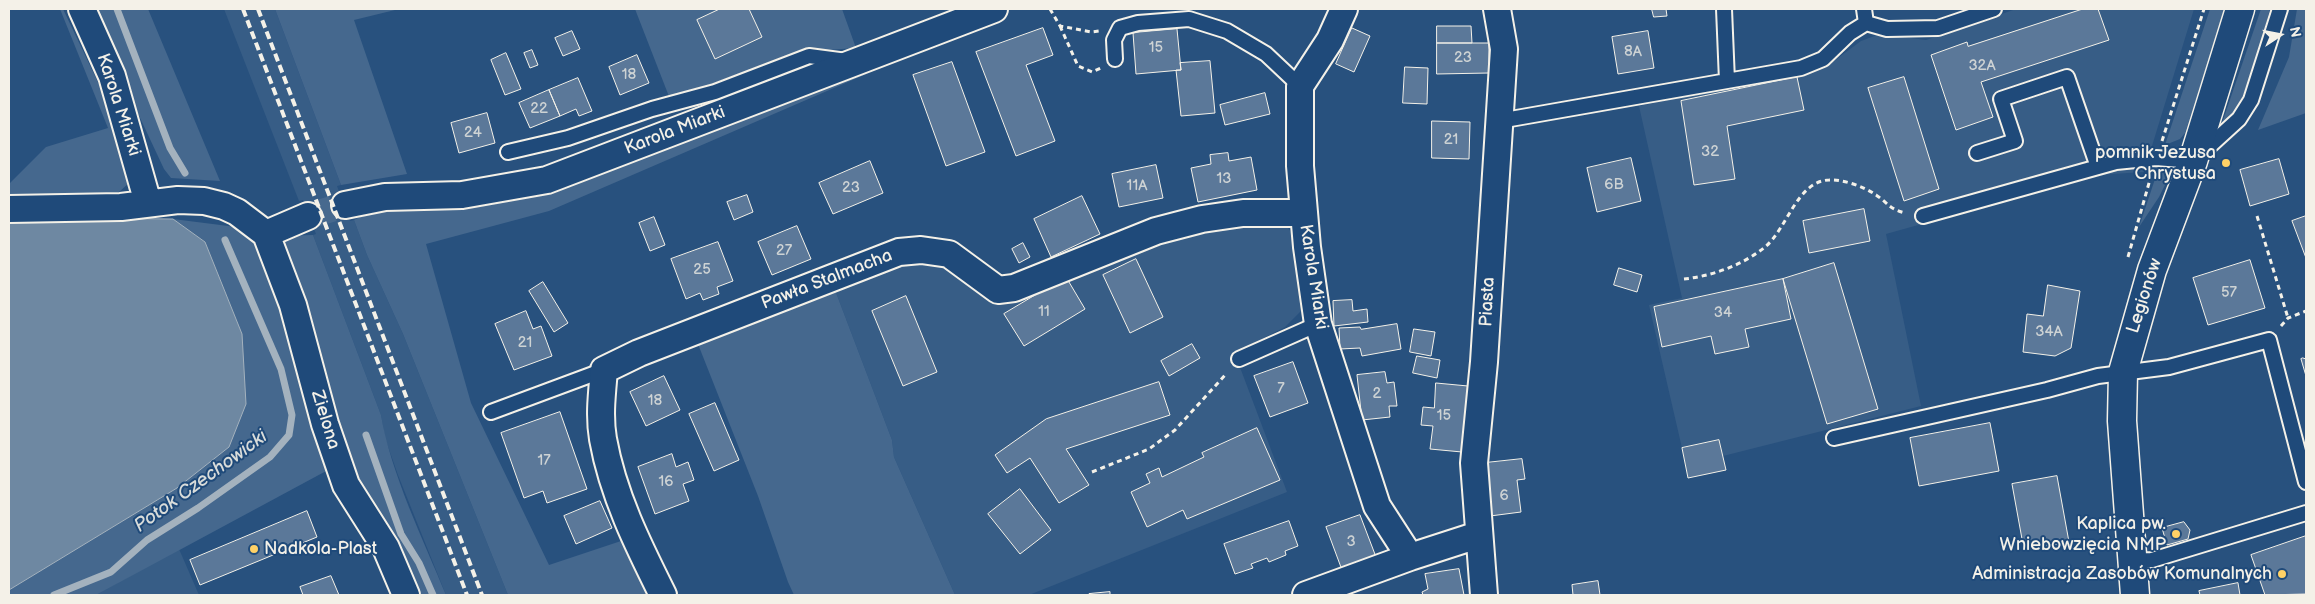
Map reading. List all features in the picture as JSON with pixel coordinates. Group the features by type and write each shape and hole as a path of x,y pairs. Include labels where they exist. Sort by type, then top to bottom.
{"street":[{"name":"Karola Miarki","path":"82,9 112,76 148,203"},
{"name":"Karola Miarki","path":"345,205 386,197 462,196 547,180 994,9"},
{"path":"1300,86 1330,40 1344,9"},
{"name":"Piasta","path":"1484,595 1474,464 1484,362 1504,49 1497,9"},
{"name":"Legionów","path":"2135,595 2122,421 2123,372 2152,270 2193,161 2240,9"},
{"name":"Karola Miarki","path":"1300,86 1300,166 1318,324 1377,506 1410,557"},
{"path":"9,209 121,207 178,200 214,203 242,216 266,234 308,216"},
{"name":"Pawła Stalmacha","path":"604,370 639,353 899,252 921,250 949,254 998,290 1014,288 1156,231 1202,219 1243,213 1304,213"},
{"name":"Zielona","path":"266,234 293,305 325,424 346,485 386,548 406,595"},
{"path":"604,370 601,401 603,438 614,486 634,537 663,595"},
{"path":"1306,595 1410,557 1478,535"}],"lane":[{"path":"1724,9 1727,81"},
{"path":"1864,9 1866,23"},
{"path":"1499,121 1801,68 1823,58 1850,33 1866,23 1887,29 1938,28 1994,9"},
{"path":"1922,216 2116,162 2156,158 2193,161 2239,119 2251,100 2280,9"},
{"path":"1115,59 1114,40 1120,28 1138,23 1189,19 1227,31 1266,54 1300,86"},
{"path":"508,152 568,138 652,109 715,92 808,56 855,62"},
{"path":"1977,153 2014,141 2001,99 2067,77 2098,167"},
{"path":"1239,359 1318,324"},
{"path":"1834,438 2123,372 2147,372 2170,367 2269,340 2306,482"},
{"path":"491,412 604,370"},
{"path":"2132,561 2152,560 2306,513"}],"path":[{"path":"1050,9 1078,66 1092,72 1115,59"},
{"path":"1060,26 1091,32 1120,28"},
{"path":"1684,278 1701,277 1745,261 1759,251 1785,225 1797,199 1814,186 1829,180 1854,185 1876,194 1893,210 1922,216"},
{"path":"2257,216 2288,318"},
{"path":"2269,340 2288,318 2306,311"},
{"path":"1092,472 1149,449 1175,430 1239,359"}],"shaded area":[{"path":"60,9 63,9 126,141 130,182 119,192 9,197 9,184 46,147 108,128"},
{"path":"89,9 148,9 220,181 171,178 164,169"},
{"path":"224,9 275,9 341,185 337,186 350,221 354,220 367,255 403,334 508,595 446,595 398,475 385,438 381,415 313,235 316,234 303,200 299,201"},
{"path":"275,9 399,9 354,20 407,174 341,185"},
{"path":"635,9 842,9 856,48 799,52 670,99"},
{"path":"2016,9 2194,9 2144,172 2097,175 1886,234 1921,406 1723,456 1719,440 1682,448 1649,305 1682,298 1639,106 1814,71 1834,61 1861,41 1880,34 1926,40"},
{"path":"2210,9 2225,9 2185,133 2180,139 2165,145"},
{"path":"2261,9 2270,9 2254,69 2235,110 2226,123 2222,123"},
{"path":"2297,9 2306,9 2306,113 2258,130 2289,57"},
{"path":"871,72 549,211 426,244 471,403 549,565 627,539 657,595 508,595 403,334 367,255 354,220 381,206 457,205 556,191 636,155"},
{"path":"2158,170 2172,171 2159,197 2139,227"},
{"path":"75,218 173,219 205,242 242,334 246,404 229,447 177,488 9,590 9,223"},
{"path":"173,219 252,229 271,267 328,470 96,595 9,595 9,590 177,488 229,447 242,334 205,242"},
{"path":"1238,221 1284,222 1293,235 1303,309 1285,327 1232,354 1241,370 1287,492 1029,595 955,595 894,457 892,440 835,290 904,257 948,261 996,302 1181,233"},
{"path":"313,235 381,415 392,460 400,483 446,595 414,595 360,485 343,443 280,236"},
{"path":"835,290 892,440 894,457 955,595 794,595 788,582 758,496 696,339"},
{"path":"179,549 199,595 96,595 144,568"}],"building":[{"path":"720,9 749,9 762,37 715,59 697,20"},
{"path":"1652,9 1666,9 1667,16 1654,17"},
{"path":"2083,9 2098,9 2109,40 1981,82 1993,117 1956,130 1931,55 1967,42 1968,46"},
{"path":"1437,26 1471,26 1472,43 1437,43"},
{"path":"1043,28 1053,55 1026,65 1055,141 1016,156 976,52"},
{"path":"1352,28 1370,36 1354,72 1336,64"},
{"path":"1177,29 1181,70 1136,74 1133,33"},
{"path":"572,31 580,49 563,56 555,38"},
{"path":"1648,31 1654,68 1618,74 1612,37"},
{"path":"1437,43 1489,43 1489,73 1437,74"},
{"path":"532,50 538,65 530,68 524,53"},
{"path":"506,53 521,89 505,95 491,60"},
{"path":"637,55 649,83 620,95 609,67"},
{"path":"1210,61 1215,113 1181,116 1176,70 1181,70 1180,63"},
{"path":"952,62 985,152 946,166 913,75"},
{"path":"1405,67 1428,68 1427,104 1403,103"},
{"path":"1797,77 1804,110 1727,126 1735,179 1694,185 1681,101"},
{"path":"1904,77 1939,189 1904,201 1868,88"},
{"path":"578,78 592,111 579,116 576,109 560,116 549,90"},
{"path":"549,90 560,116 530,128 519,103"},
{"path":"1265,93 1270,114 1225,125 1220,105"},
{"path":"487,113 495,143 459,153 451,123"},
{"path":"1432,121 1470,122 1469,159 1432,158"},
{"path":"1228,153 1229,161 1251,157 1257,190 1198,202 1191,168 1211,164 1210,155"},
{"path":"1631,158 1641,201 1597,212 1587,168"},
{"path":"2279,159 2289,194 2250,206 2240,170"},
{"path":"870,161 883,193 833,214 819,183"},
{"path":"1156,165 1163,198 1119,207 1112,174"},
{"path":"747,195 753,212 734,220 727,202"},
{"path":"1082,196 1100,234 1051,257 1034,219"},
{"path":"1864,209 1870,241 1809,253 1803,221"},
{"path":"2306,216 2306,258 2292,221"},
{"path":"654,217 665,245 650,251 639,223"},
{"path":"797,226 811,259 772,275 758,242"},
{"path":"718,242 733,281 717,287 719,294 703,300 700,293 686,299 671,259"},
{"path":"1023,243 1030,257 1019,263 1012,249"},
{"path":"1136,259 1163,317 1130,333 1103,275"},
{"path":"2250,260 2265,308 2208,325 2193,278"},
{"path":"1834,263 1878,409 1827,424 1783,279"},
{"path":"1619,268 1642,275 1637,292 1614,285"},
{"path":"1066,277 1085,309 1024,346 1004,314"},
{"path":"1783,279 1791,319 1745,329 1749,347 1715,354 1711,336 1662,347 1654,307"},
{"path":"543,282 568,323 554,332 529,291"},
{"path":"2048,285 2080,291 2071,348 2055,356 2023,352 2027,314 2043,316"},
{"path":"906,296 937,372 903,386 872,311"},
{"path":"1352,300 1353,311 1367,309 1368,322 1334,326 1333,301"},
{"path":"526,311 533,329 541,326 552,356 514,370 495,324"},
{"path":"1397,324 1401,349 1362,356 1360,348 1340,349 1339,328 1360,327 1361,329"},
{"path":"1414,329 1435,332 1431,356 1410,352"},
{"path":"1192,344 1200,358 1169,376 1161,361"},
{"path":"1417,356 1440,360 1437,378 1413,373"},
{"path":"2301,359 2306,359 2306,376"},
{"path":"1293,362 1308,403 1270,417 1254,376"},
{"path":"1385,372 1387,383 1394,382 1397,406 1389,406 1390,417 1362,420 1357,375"},
{"path":"664,376 680,410 646,426 630,392"},
{"path":"1159,382 1170,415 1066,449 1089,485 1059,503 1030,458 1007,473 995,455 1046,419"},
{"path":"1436,383 1468,386 1462,452 1430,449 1433,426 1421,425 1423,407 1434,408"},
{"path":"715,403 739,460 714,471 689,414"},
{"path":"560,412 587,489 547,503 543,491 524,498 501,433"},
{"path":"1990,423 1999,471 1919,486 1910,438"},
{"path":"1257,428 1280,480 1187,519 1183,510 1147,527 1131,492 1150,483 1146,474 1159,468 1162,477 1204,457 1202,453"},
{"path":"1719,440 1726,470 1688,478 1682,448"},
{"path":"672,454 676,467 688,462 694,480 683,484 689,501 655,514 638,467"},
{"path":"1522,459 1525,479 1517,480 1521,512 1490,516 1485,463"},
{"path":"2057,476 2069,542 2024,550 2012,484"},
{"path":"1020,489 1051,530 1020,554 988,514"},
{"path":"600,501 612,528 576,544 564,516"},
{"name":"Nadkola-Plast","path":"307,511 317,537 200,585 190,560"},
{"path":"1360,515 1376,557 1342,570 1326,527"},
{"path":"1289,521 1298,546 1285,551 1286,555 1269,562 1267,558 1251,564 1253,568 1235,574 1224,544"},
{"name":"Kaplica pw. Wniebowzięcia NMP","path":"2184,522 2190,530 2188,539 2167,545 2162,528"},
{"name":"Administracja Zasobów Komunalnych","path":"2306,536 2306,594 2265,595 2251,555"},
{"path":"1459,569 1464,595 1423,595 1422,592 1428,589 1425,574"},
{"path":"331,576 339,595 303,595 300,587"},
{"path":"1598,581 1600,595 1573,595 1572,585"},
{"path":"2238,583 2240,595 2200,595 2199,591"},
{"path":"1110,592 1110,595 1089,595 1089,594"}],"waterway":[{"name":"Potok Czechowicki","path":"117,9 170,148 185,173"},
{"name":"Potok Czechowicki","path":"54,595 111,572 147,540 198,508 270,457 289,435 292,415 281,369 225,240"},
{"path":"366,435 401,534 419,563 433,595"}],"tunnel":[{"path":"308,216 345,205"}],"railway":[{"path":"243,9 467,595"},
{"path":"258,9 482,595"}],"place":[{"name":"pomnik Jezusa Chrystusa","path":"2226,163"},
{"name":"Kaplica pw. Wniebowzięcia NMP","path":"2176,534"},
{"name":"Nadkola-Plast","path":"254,549"},
{"name":"Administracja Zasobów Komunalnych","path":"2282,574"}]}
